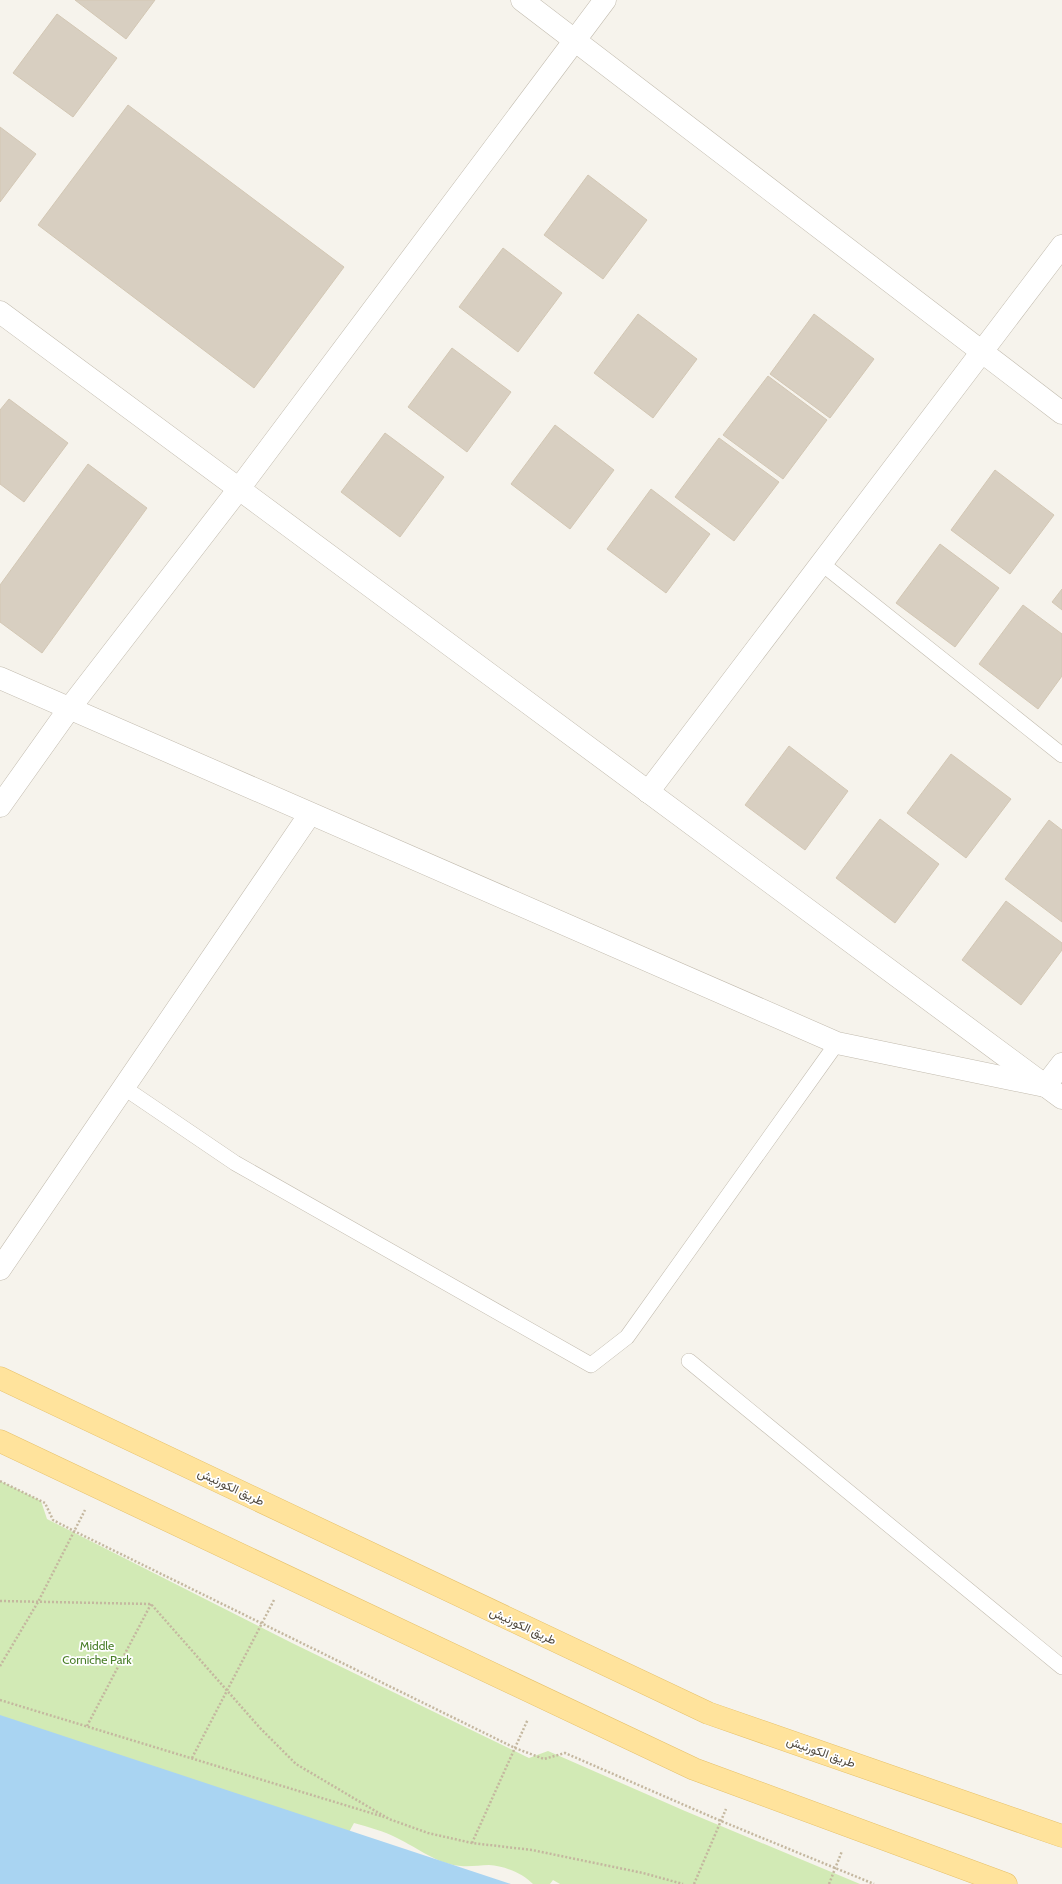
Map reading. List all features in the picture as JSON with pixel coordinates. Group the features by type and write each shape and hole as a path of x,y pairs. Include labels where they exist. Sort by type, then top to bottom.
{"main road":[{"name":"طريق الكورنيش","path":"0,1378 708,1713 1062,1836"},
{"path":"0,1441 694,1769 1006,1884"}],"street":[{"path":"522,0 1062,413"},
{"path":"0,806 69,709 238,490 606,0"},
{"path":"648,792 1062,246"},
{"path":"0,312 238,490 1054,1092"},
{"path":"0,678 837,1043 1054,1092"},
{"path":"0,1269 310,814"},
{"path":"1054,1092 1062,1064"}],"lane":[{"path":"821,563 1062,755"},
{"path":"123,1087 235,1163 591,1365 627,1337 837,1043"},
{"path":"689,1361 1062,1667"}],"path":[{"path":"0,1481 45,1503 53,1520 74,1531 515,1748 544,1759 565,1752 721,1821 874,1884"},
{"path":"0,1666 38,1602 96,1487"},
{"path":"192,1758 286,1577"},
{"path":"0,1601 151,1604 260,1728 296,1764 389,1819"},
{"path":"87,1726 151,1604"},
{"path":"472,1843 538,1696"},
{"path":"0,1700 389,1819 428,1833 472,1843 532,1850 643,1873 683,1884"},
{"path":"694,1884 737,1785"},
{"path":"829,1884 852,1827"}],"green space":[{"name":"Middle Corniche Park","path":"0,1481 41,1501 47,1519 292,1643 529,1758 548,1751 685,1811 860,1884 560,1884 553,1880 550,1884 533,1884 519,1873 501,1867 489,1865 452,1865 436,1859 405,1842 376,1829 354,1823 348,1834 0,1738"}],"water":[{"path":"0,1715 511,1884 0,1884"}],"building":[{"path":"75,0 155,0 126,39"},
{"path":"57,14 117,58 73,117 13,73"},
{"path":"128,105 344,267 254,388 38,225"},
{"path":"0,127 36,154 0,202"},
{"path":"588,175 647,220 603,279 544,235"},
{"path":"503,248 562,293 518,352 459,307"},
{"path":"638,314 697,359 653,418 594,373"},
{"path":"814,314 874,359 830,418 770,374"},
{"path":"452,348 511,392 467,452 408,407"},
{"path":"768,376 827,420 783,479 723,435"},
{"path":"9,399 68,443 24,502 0,484 0,410"},
{"path":"555,425 614,470 570,529 511,484"},
{"path":"385,433 444,477 400,537 341,492"},
{"path":"719,438 779,482 734,541 675,497"},
{"path":"88,464 147,508 42,653 0,622 0,585"},
{"path":"995,470 1054,515 1010,574 951,530"},
{"path":"651,489 710,534 666,593 607,549"},
{"path":"940,544 999,588 955,647 896,603"},
{"path":"1062,589 1062,610 1052,602"},
{"path":"1023,605 1062,634 1062,676 1038,709 979,664"},
{"path":"789,746 848,791 805,850 745,805"},
{"path":"951,754 1011,799 966,858 907,813"},
{"path":"880,819 939,864 895,923 836,878"},
{"path":"1049,820 1062,830 1062,922 1005,879"},
{"path":"1006,901 1062,943 1062,950 1021,1005 962,960"}]}
